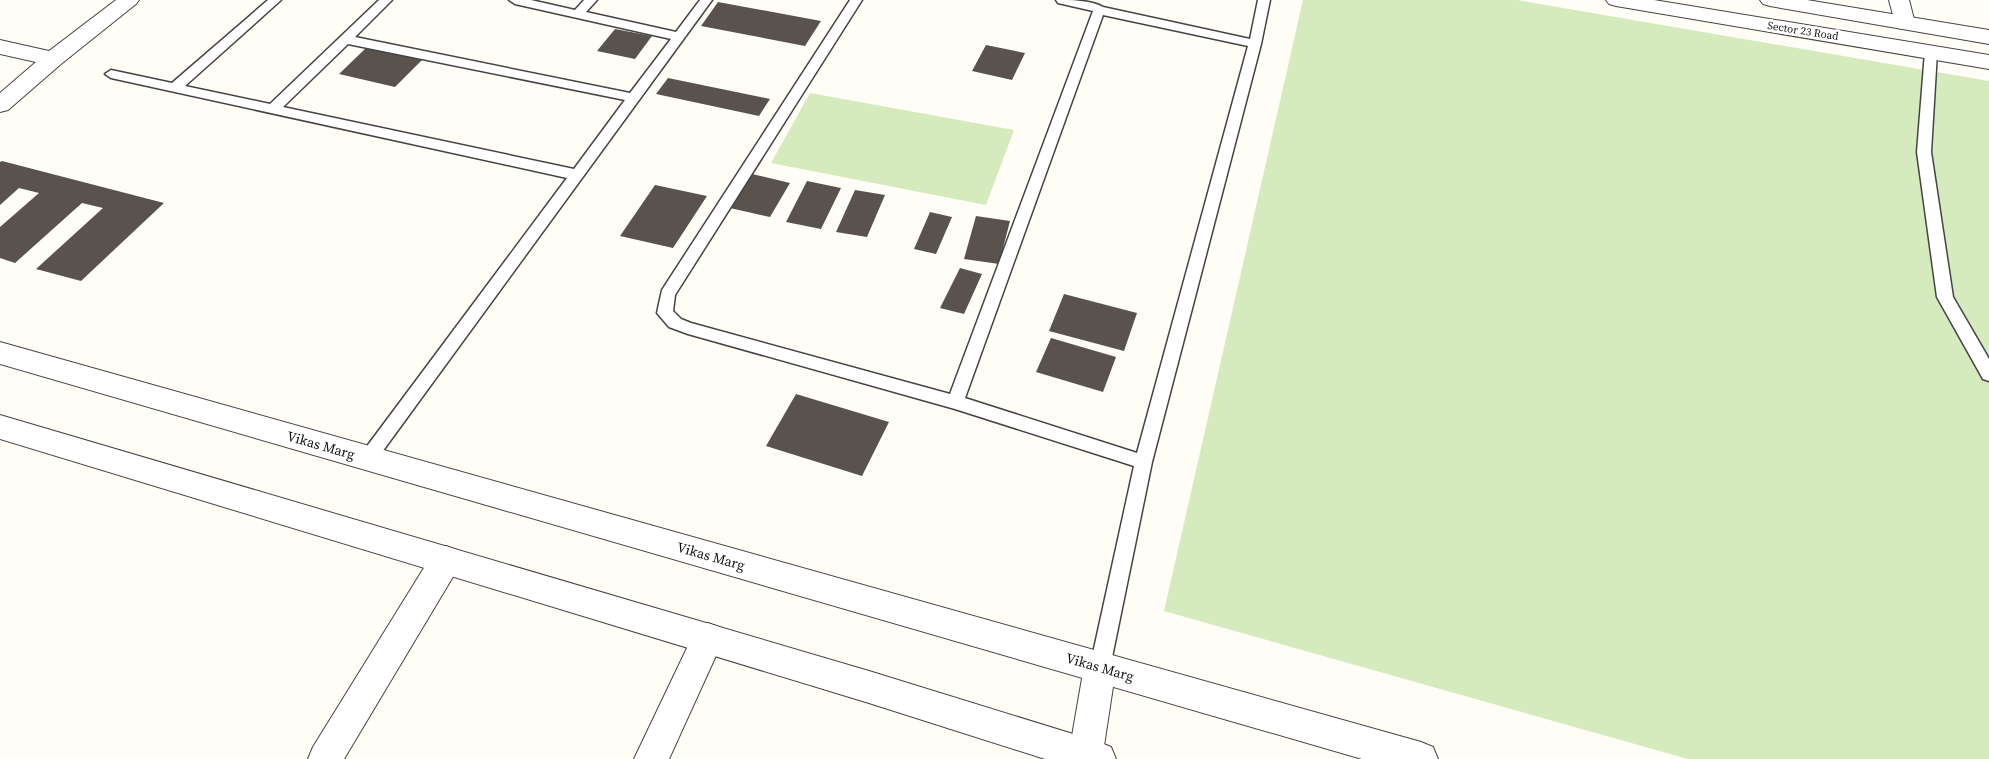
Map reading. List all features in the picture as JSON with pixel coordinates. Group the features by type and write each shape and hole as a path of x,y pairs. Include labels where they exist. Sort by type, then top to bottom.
{"street":[{"path":"0,105 53,59 129,0"},
{"name":"Sector 23 Road","path":"1616,0 1989,62"},
{"name":"Sector 23 Road","path":"1770,0 1989,37"},
{"path":"1899,0 1904,23"},
{"path":"0,47 53,59"},
{"name":"Vikas Marg","path":"0,353 1421,759"},
{"path":"0,427 708,638 1091,758 1100,667"},
{"path":"325,759 328,750 446,560"},
{"path":"651,759 708,638"}],"lane":[{"path":"176,87 275,0"},
{"path":"274,109 386,0"},
{"path":"515,0 679,37"},
{"path":"578,14 592,0"},
{"path":"368,458 706,0"},
{"path":"856,0 667,294 665,313 674,323 688,328 955,402 1143,462"},
{"path":"1062,0 1094,6 1099,10 1255,44"},
{"path":"1100,667 1143,462 1255,44 1264,0"},
{"path":"955,402 1099,10"},
{"path":"345,39 634,98"},
{"path":"1931,52 1924,152 1945,297 1989,374"},
{"path":"111,74 578,175"}],"green space":[{"path":"1303,0 1517,0 1989,81 1989,759 1688,759 1164,611"},
{"path":"810,93 1014,130 986,205 771,163"}],"building":[{"path":"718,2 821,21 805,46 701,26"},
{"path":"615,29 652,36 635,59 597,51"},
{"path":"986,45 1025,53 1012,80 972,71"},
{"path":"367,47 422,60 395,87 339,74"},
{"path":"668,78 770,99 759,116 656,94"},
{"path":"0,162 164,203 81,281 36,269 103,208 82,203 15,263 0,258 0,227 39,193 19,188 0,205"},
{"path":"752,174 790,183 770,217 730,208"},
{"path":"807,181 841,188 821,229 786,222"},
{"path":"655,185 707,196 673,248 620,236"},
{"path":"855,190 885,195 867,237 836,232"},
{"path":"930,212 952,217 936,254 914,249"},
{"path":"976,216 1010,221 999,264 964,259"},
{"path":"960,268 982,274 964,314 940,308"},
{"path":"1064,294 1137,313 1124,351 1049,331"},
{"path":"1051,338 1116,357 1103,392 1036,372"},
{"path":"796,394 889,422 862,476 766,446"}]}
